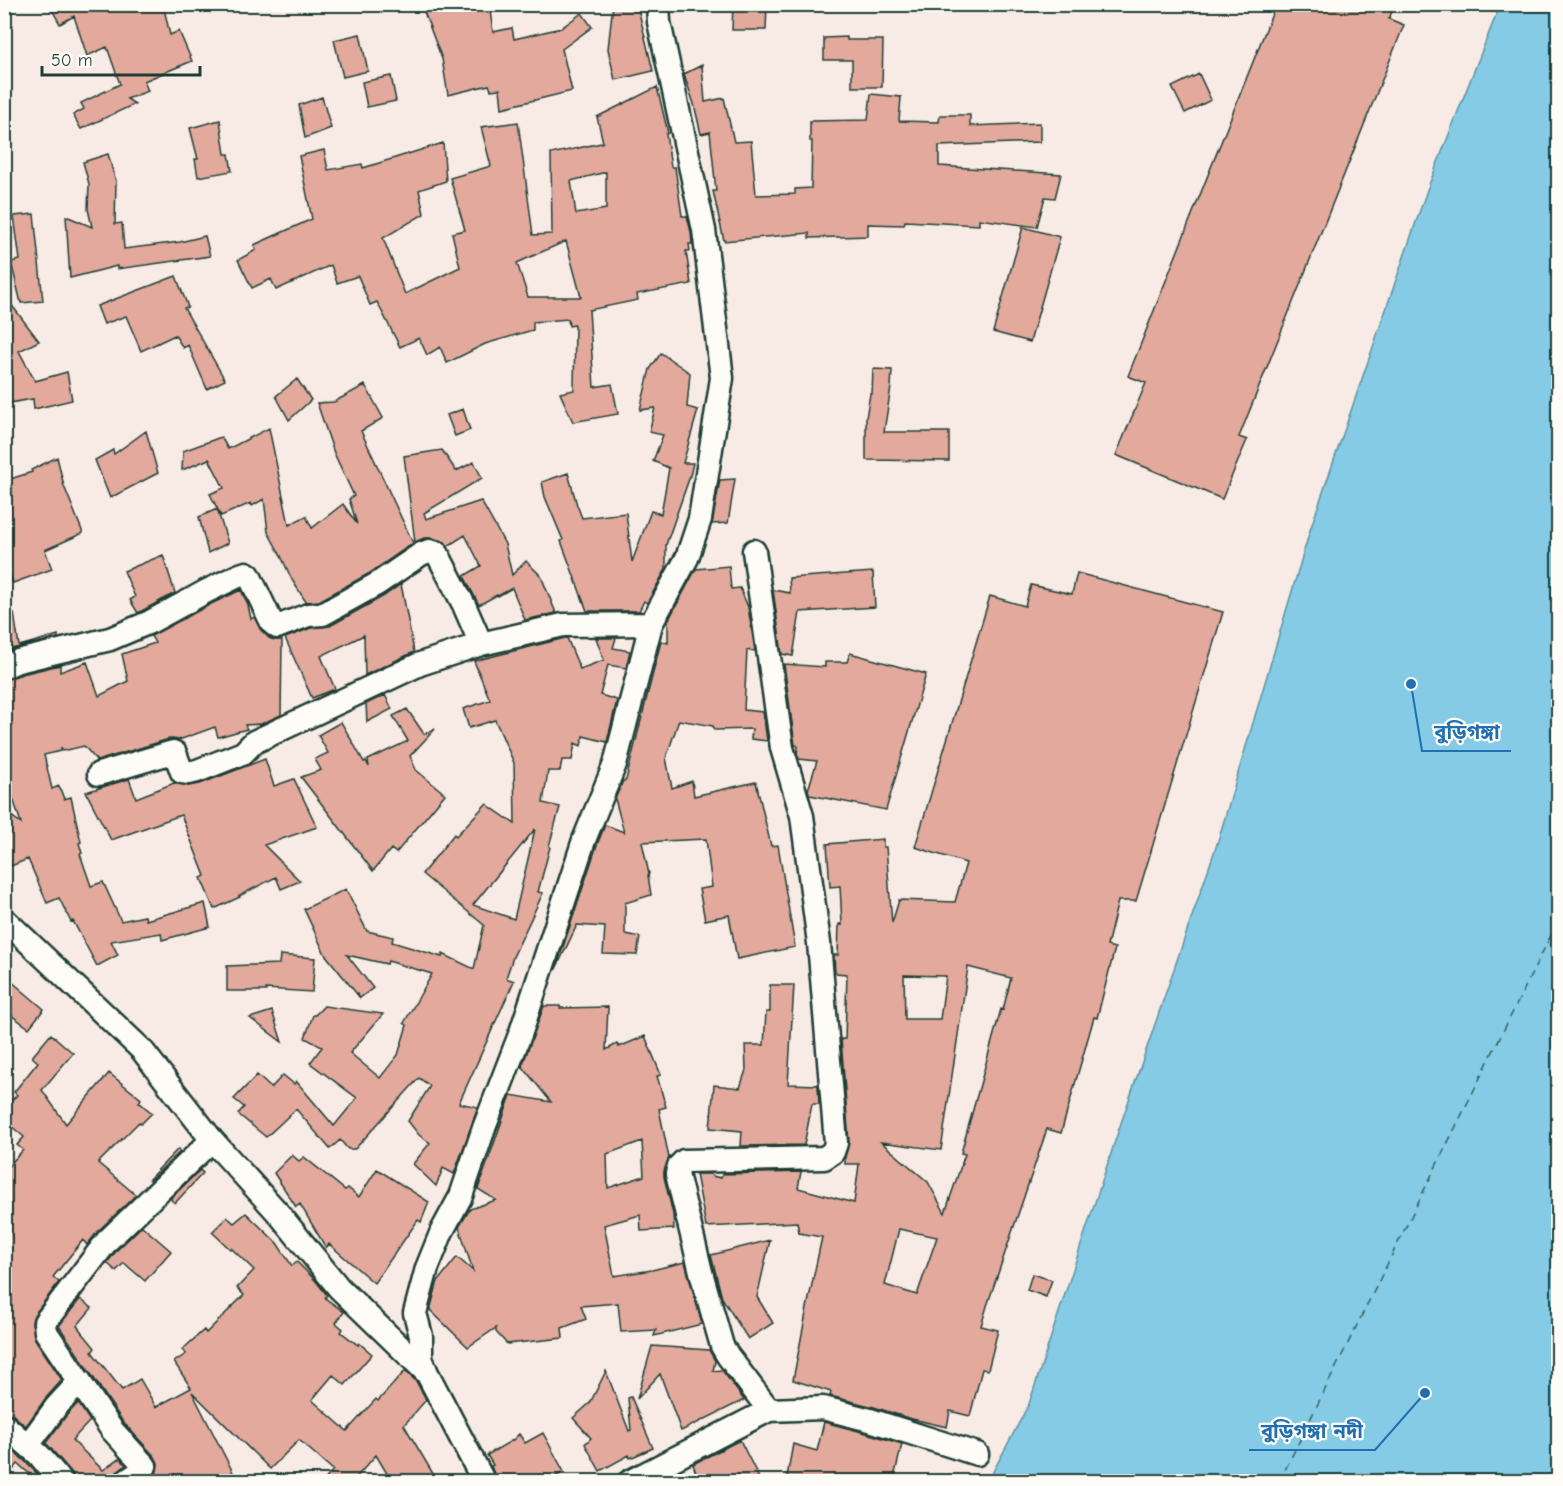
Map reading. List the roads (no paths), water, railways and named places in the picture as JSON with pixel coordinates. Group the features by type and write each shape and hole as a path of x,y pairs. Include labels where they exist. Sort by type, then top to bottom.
{"street":[{"path":"484,1482 427,1373 421,1358 421,1336 415,1313 427,1268 442,1231 461,1196 521,1032 584,840 615,764 651,624 687,558 700,519 722,378 704,230 659,22 658,4"},
{"path":"4,667 18,661 110,639 150,622 246,573 272,623 277,627 308,615 323,614 377,585 421,554 429,551 437,553 464,605 480,644"},
{"path":"754,551 782,748 802,816 819,943 836,1143 833,1152 824,1158 684,1161 679,1166 677,1174 722,1346 769,1410"},
{"path":"99,774 172,752 175,753 182,772 197,771 243,753 254,742 420,664 480,644 563,625 651,624"},
{"path":"4,919 142,1050 212,1140 280,1215 339,1288 427,1373"},
{"path":"125,1482 143,1470 145,1466 112,1430 46,1332 45,1322 107,1241 212,1140"},
{"path":"28,1445 56,1407 80,1381"},
{"path":"629,1482 769,1410 823,1408 870,1420 977,1454"},
{"path":"4,1425 39,1455 62,1482"}],"water":[{"path":"1500,5 1558,5 1558,1481 988,1481 1029,1404 1119,1129 1218,841 1311,527 1427,190"}],"place":[{"name":"বুড়িগঙ্গা","path":"1411,684"},
{"name":"বুড়িগঙ্গা নদী","path":"1425,1393"}]}
